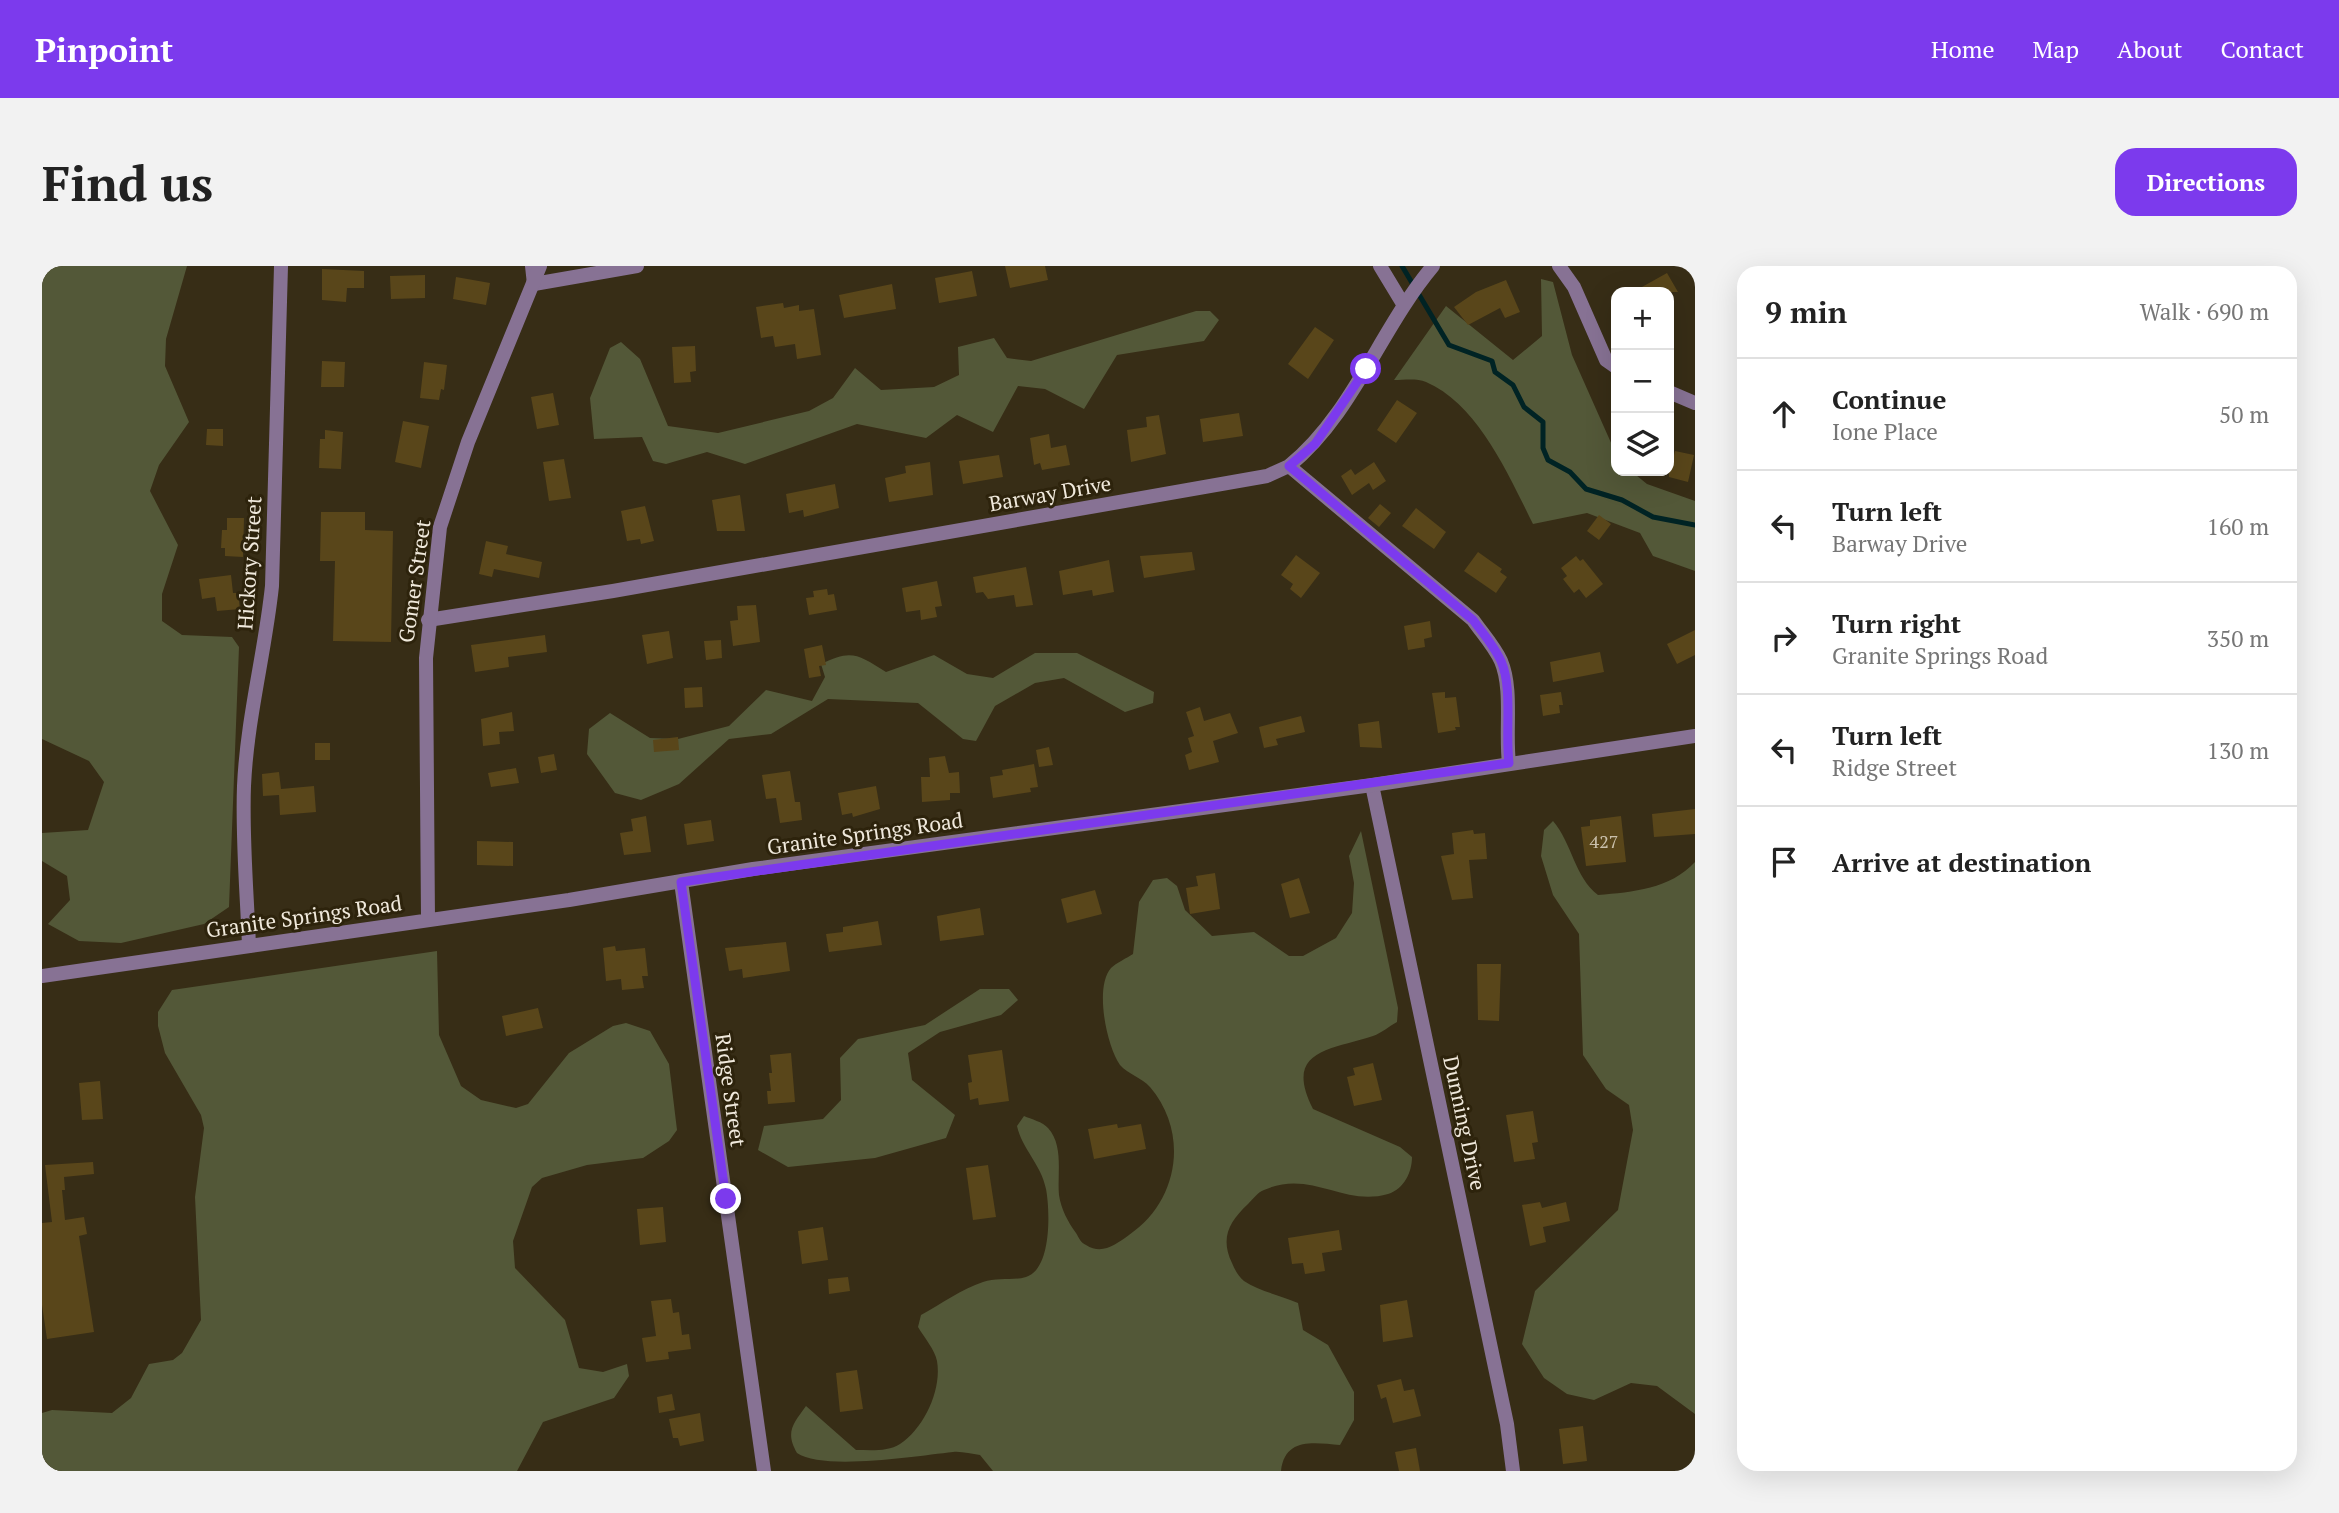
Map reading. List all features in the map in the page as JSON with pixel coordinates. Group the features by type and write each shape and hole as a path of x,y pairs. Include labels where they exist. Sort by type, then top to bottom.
{"street":[{"name":"Hickory Street","path":"249,946 244,786 254,688 268,626 272,586 281,266"},
{"path":"532,266 534,284 637,266"},
{"name":"Gomer Street","path":"428,919 428,620 440,527 468,442 540,266"},
{"path":"1380,266 1403,304"},
{"path":"1559,266 1574,287 1606,360 1611,364"},
{"path":"1430,270 1403,304 1366,369 1315,444 1289,466 1473,620 1486,637 1501,662 1507,690 1505,736 1509,763"},
{"path":"1674,394 1695,403"},
{"name":"Barway Drive","path":"428,620 613,591 1240,481 1267,476 1289,466"},
{"name":"Granite Springs Road","path":"42,975 1373,785 1695,736"},
{"name":"Dunning Drive","path":"1373,785 1507,1424 1513,1471"},
{"name":"Ridge Street","path":"681,882 764,1471"}],"green space":[{"path":"42,266 187,266 166,339 165,366 189,422 159,465 150,491 178,545 162,594 162,621 182,635 232,637 239,647 229,907 204,924 121,943 79,941 48,924 70,900 67,876 42,861 42,833 88,830 104,782 89,761 42,739"},
{"path":"1541,279 1553,282 1572,355 1611,443 1611,476 1637,476 1647,484 1695,501 1695,571 1653,556 1640,533 1587,513 1533,524 1490,443 1461,407 1445,392 1426,382 1394,380 1446,306 1513,360 1542,336"},
{"path":"1196,311 1210,311 1219,320 1204,341 1117,355 1084,409 1045,389 1018,386 993,432 957,415 926,438 857,424 745,464 707,452 666,464 653,461 642,437 594,439 590,398 610,348 621,342 640,359 668,426 718,433 809,411 833,398 855,368 881,390 934,387 959,375 958,347 994,338 1007,358 1031,361"},
{"path":"1035,653 1077,653 1154,692 1153,703 1125,712 1064,678 1035,683 995,706 976,741 963,739 918,703 828,699 771,734 729,739 679,784 641,800 615,793 587,754 589,729 610,713 650,738 678,739 729,726 766,690 812,701 825,677 821,664 840,656 861,658 886,672 934,655 967,674 993,678"},
{"path":"1553,821 1584,879 1598,895 1663,884 1695,862 1695,1414 1657,1386 1631,1383 1594,1400 1567,1394 1544,1378 1522,1344 1535,1291 1618,1210 1633,1130 1629,1105 1606,1089 1583,1055 1579,934 1553,895 1541,856 1544,830"},
{"path":"1361,831 1398,1008 1397,1022 1376,1035 1316,1056 1307,1064 1304,1075 1305,1089 1313,1109 1400,1147 1412,1157 1410,1168 1406,1179 1394,1192 1372,1197 1297,1184 1264,1190 1236,1217 1227,1238 1228,1254 1240,1277 1257,1288 1298,1303 1303,1330 1328,1345 1354,1392 1354,1420 1340,1445 1311,1443 1295,1447 1288,1452 1281,1471 993,1471 980,1455 959,1452 848,1462 810,1458 797,1453 793,1446 792,1428 806,1406 856,1450 895,1447 909,1437 924,1418 937,1384 936,1357 918,1327 921,1315 983,1282 1026,1277 1041,1263 1048,1224 1046,1189 1044,1180 1019,1134 1017,1126 1024,1116 1043,1124 1053,1135 1058,1151 1061,1205 1084,1244 1098,1249 1113,1245 1146,1221 1159,1205 1173,1166 1174,1146 1170,1125 1163,1106 1150,1087 1123,1068 1115,1056 1107,1031 1103,1002 1103,989 1111,968 1133,954 1139,902 1153,880 1167,878 1177,886 1185,910 1212,936 1254,932 1289,956 1303,956 1336,938 1352,913 1354,883 1349,856"},
{"path":"437,951 439,1035 461,1086 481,1100 516,1108 528,1104 569,1053 613,1026 626,1023 650,1031 669,1064 677,1130 669,1141 643,1158 587,1165 542,1178 532,1187 513,1241 515,1268 565,1320 579,1368 603,1372 627,1364 629,1376 614,1398 543,1422 517,1471 42,1471 42,1413 52,1410 112,1413 131,1398 149,1364 173,1360 182,1353 201,1320 195,1197 204,1128 201,1115 165,1053 158,1026 158,1012 172,990"},
{"path":"980,989 1009,989 1018,1000 1001,1015 940,1032 908,1053 912,1080 955,1115 946,1138 875,1158 788,1167 758,1150 764,1126 823,1119 841,1100 840,1058 858,1039 925,1025"}],"building":[{"path":"1005,266 1045,266 1048,280 1010,288"},
{"path":"322,269 364,271 364,288 347,288 346,302 322,300"},
{"path":"972,271 977,296 939,303 935,278"},
{"path":"1667,273 1678,292 1674,292 1674,287 1642,287"},
{"path":"425,275 425,298 391,299 390,276"},
{"path":"456,277 490,283 486,305 453,299"},
{"path":"1506,280 1520,312 1505,318 1500,308 1468,325 1454,307 1476,292"},
{"path":"892,284 896,309 844,318 839,295"},
{"path":"783,303 784,308 799,305 799,311 814,309 821,355 797,359 795,344 775,347 773,336 761,338 756,307"},
{"path":"1315,327 1334,340 1308,379 1288,364"},
{"path":"695,346 696,371 690,372 691,382 674,383 672,347"},
{"path":"322,361 345,362 344,387 321,387"},
{"path":"424,362 447,365 444,390 441,389 439,400 420,398"},
{"path":"553,393 559,425 537,429 531,397"},
{"path":"1397,400 1417,413 1396,443 1377,430"},
{"path":"1239,413 1243,436 1203,442 1200,419"},
{"path":"1159,415 1166,454 1131,462 1127,430 1147,427 1146,417"},
{"path":"403,421 429,426 421,468 395,462"},
{"path":"207,429 223,429 223,446 206,445"},
{"path":"325,430 343,432 341,469 319,468 320,439 325,439"},
{"path":"1049,434 1051,448 1066,445 1070,465 1042,470 1040,463 1034,465 1030,438"},
{"path":"1675,451 1694,455 1688,482 1669,477 1674,476"},
{"path":"999,455 1003,477 963,484 959,461"},
{"path":"564,459 571,498 549,501 543,462"},
{"path":"930,462 933,495 889,502 885,478 906,473 905,466"},
{"path":"1374,462 1386,481 1373,490 1369,483 1352,495 1341,476 1351,469 1355,475"},
{"path":"835,484 839,508 804,517 803,510 789,513 786,494"},
{"path":"740,495 745,531 717,531 712,500"},
{"path":"1380,504 1391,513 1379,527 1368,518"},
{"path":"645,506 654,541 641,544 640,539 627,541 621,511"},
{"path":"1416,508 1446,532 1434,549 1402,526"},
{"path":"321,512 365,512 365,530 393,531 391,642 333,641 335,561 320,561"},
{"path":"1599,515 1611,524 1599,540 1587,531"},
{"path":"227,518 244,518 243,557 225,556 225,548 221,548 222,530 227,530"},
{"path":"486,541 508,546 506,554 542,562 539,578 494,569 492,577 479,574"},
{"path":"1192,552 1195,570 1144,578 1140,556"},
{"path":"1478,552 1502,569 1500,572 1507,577 1496,593 1464,571"},
{"path":"1296,555 1320,573 1301,598 1290,589 1293,584 1281,575"},
{"path":"1576,556 1580,561 1583,559 1603,584 1586,598 1579,589 1574,593 1563,579 1567,576 1561,568"},
{"path":"1109,560 1114,592 1093,596 1092,590 1063,595 1059,571"},
{"path":"1026,567 1033,605 1016,607 1014,595 988,599 983,592 976,593 973,577"},
{"path":"231,575 233,593 238,593 240,609 217,611 215,597 202,599 199,579"},
{"path":"937,581 942,606 935,607 937,617 921,620 920,610 906,612 902,588"},
{"path":"827,589 828,595 834,594 837,610 809,615 806,598 814,597 813,591"},
{"path":"756,605 760,642 733,646 730,621 738,620 737,606"},
{"path":"1430,621 1432,637 1424,639 1425,647 1408,650 1404,626"},
{"path":"1695,630 1695,655 1677,664 1667,644"},
{"path":"669,631 673,658 647,664 642,635"},
{"path":"545,635 547,652 508,657 509,667 475,672 471,645"},
{"path":"721,640 722,658 706,660 704,641"},
{"path":"822,645 826,665 819,666 821,676 809,678 804,649"},
{"path":"1600,652 1604,672 1553,682 1550,662"},
{"path":"702,687 703,707 685,708 684,688"},
{"path":"1445,692 1445,698 1456,697 1460,727 1438,733 1432,693"},
{"path":"1561,692 1563,705 1559,705 1560,713 1543,716 1540,695"},
{"path":"1200,707 1204,721 1230,713 1238,733 1213,741 1219,762 1189,770 1185,755 1192,752 1188,738 1194,736 1186,712"},
{"path":"512,712 514,731 499,732 500,744 483,746 481,719"},
{"path":"1301,716 1305,732 1276,739 1278,745 1264,748 1259,727"},
{"path":"1379,721 1382,748 1360,747 1358,724"},
{"path":"678,737 679,750 654,752 653,740"},
{"path":"315,743 330,743 330,760 315,760"},
{"path":"1049,747 1053,765 1039,767 1036,750"},
{"path":"554,754 557,770 541,773 538,757"},
{"path":"945,756 949,773 959,772 960,793 950,793 950,800 922,802 921,777 930,777 929,758"},
{"path":"1034,764 1038,787 1030,788 1031,792 993,798 990,777 1003,775 1002,770"},
{"path":"516,768 519,783 491,787 488,773"},
{"path":"790,771 795,802 800,802 802,820 780,823 776,798 766,799 762,775"},
{"path":"279,772 281,789 314,786 316,812 280,815 279,795 263,796 262,774"},
{"path":"876,786 880,809 853,817 852,813 842,815 838,793"},
{"path":"1695,809 1695,834 1654,837 1652,814"},
{"path":"646,816 651,852 624,855 620,833 633,831 631,819"},
{"path":"1621,816 1626,862 1586,866 1581,827 1590,826 1590,820"},
{"path":"711,820 714,841 687,845 684,824"},
{"path":"1473,830 1474,834 1485,833 1487,859 1469,860 1473,898 1452,900 1441,856 1454,854 1452,833"},
{"path":"477,841 513,842 513,866 477,865"},
{"path":"1215,873 1220,909 1190,914 1186,888 1198,886 1196,876"},
{"path":"1299,878 1310,913 1290,918 1281,884"},
{"path":"1095,890 1102,914 1067,923 1061,899"},
{"path":"980,908 984,935 940,941 937,916"},
{"path":"878,921 882,945 829,952 826,934 843,932 843,927"},
{"path":"786,942 790,971 743,978 742,969 729,971 725,948"},
{"path":"615,946 616,951 645,948 648,976 642,976 644,988 622,990 621,979 606,981 603,948"},
{"path":"1477,964 1501,964 1499,1021 1478,1020"},
{"path":"538,1008 543,1028 506,1036 502,1016"},
{"path":"1002,1050 1009,1101 979,1105 978,1098 970,1100 968,1083 972,1082 968,1055"},
{"path":"791,1053 795,1102 768,1104 767,1091 771,1091 769,1073 772,1073 770,1055"},
{"path":"1373,1063 1382,1100 1354,1106 1347,1077 1355,1075 1353,1068"},
{"path":"100,1081 103,1119 82,1120 79,1083"},
{"path":"1533,1111 1538,1142 1532,1143 1535,1159 1514,1162 1506,1115"},
{"path":"1117,1124 1118,1128 1141,1124 1146,1149 1094,1159 1088,1129"},
{"path":"93,1162 94,1174 64,1177 65,1190 62,1190 65,1220 84,1217 87,1234 79,1236 94,1332 47,1339 42,1305 42,1223 52,1222 45,1165"},
{"path":"988,1165 996,1217 973,1220 966,1168"},
{"path":"1540,1202 1542,1208 1566,1202 1570,1221 1543,1227 1546,1242 1530,1246 1522,1205"},
{"path":"663,1207 666,1242 640,1245 637,1209"},
{"path":"823,1227 828,1260 802,1264 798,1231"},
{"path":"1339,1230 1342,1250 1322,1253 1325,1271 1305,1274 1303,1263 1292,1264 1288,1238"},
{"path":"848,1277 850,1291 829,1294 828,1279"},
{"path":"671,1299 673,1313 679,1312 682,1335 689,1334 691,1349 668,1352 669,1359 646,1362 642,1338 656,1336 651,1301"},
{"path":"1407,1300 1413,1337 1383,1342 1380,1305"},
{"path":"857,1370 863,1409 840,1412 836,1373"},
{"path":"1401,1379 1404,1391 1414,1389 1421,1416 1393,1423 1386,1397 1381,1399 1377,1385"},
{"path":"672,1394 675,1410 659,1413 657,1397"},
{"path":"700,1413 704,1441 680,1446 678,1438 673,1438 669,1419"},
{"path":"1583,1426 1587,1461 1563,1464 1559,1429"},
{"path":"1416,1448 1420,1471 1399,1471 1395,1452"}],"waterway":[{"path":"1402,266 1449,345 1492,361 1495,372 1513,385 1524,407 1543,422 1543,448 1548,460 1570,472 1586,489 1622,500 1653,517 1695,525"}],"route":[{"path":"726,1199 681,882 753,869 1373,785 1509,763 1505,736 1507,690 1501,662 1486,637 1473,620 1289,466 1315,444 1366,369"}]}
